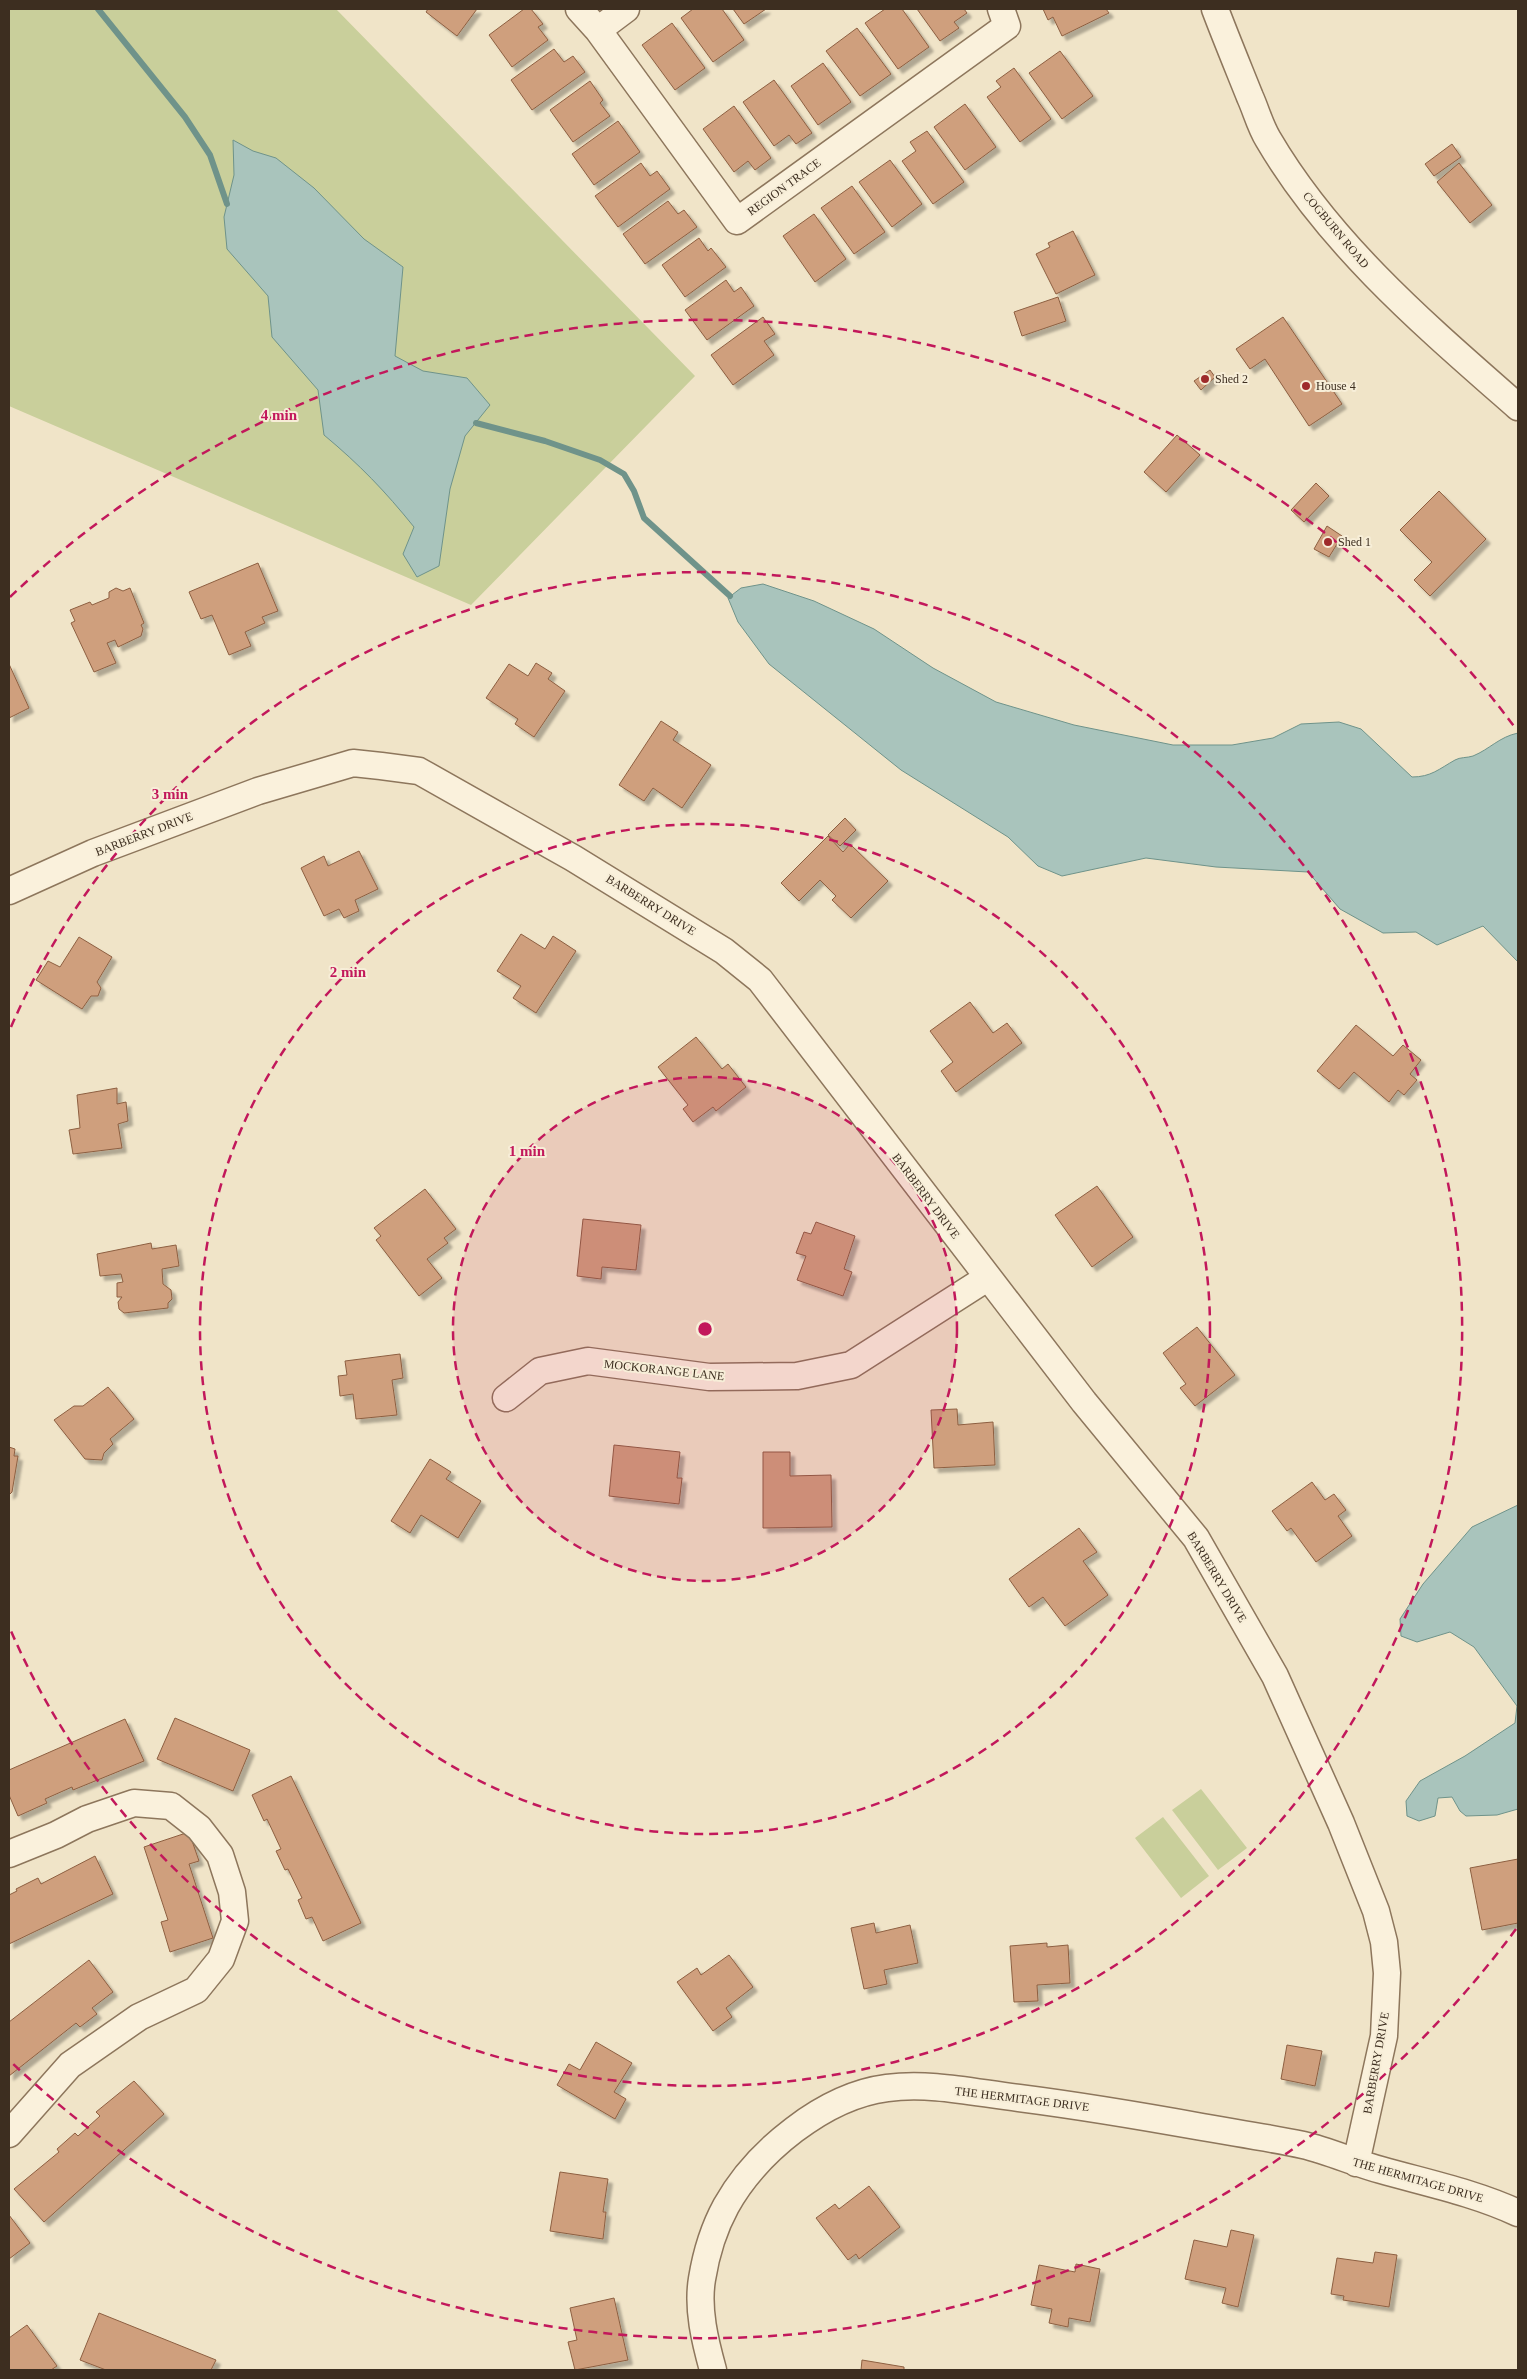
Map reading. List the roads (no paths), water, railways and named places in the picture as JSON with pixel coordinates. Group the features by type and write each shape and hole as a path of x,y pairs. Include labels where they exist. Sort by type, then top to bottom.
{"street":[{"name":"REGION TRACE","path":"579,9 598,30 737,221 1007,26 1001,9"},
{"path":"598,30 626,9"},
{"name":"COGBURN ROAD","path":"1214,9 1267,138 1300,186 1334,230 1373,273 1448,346 1518,406"},
{"name":"BARBERRY DRIVE","path":"9,891 144,833 258,791 353,763 419,771 649,904 724,951 760,980 986,1278 1084,1402 1196,1538 1275,1676 1341,1823 1376,1911 1384,1942 1387,1973 1384,2036 1356,2163"},
{"name":"MOCKORANGE LANE","path":"506,1398 540,1371 588,1361 709,1377 797,1376 830,1371 851,1365 986,1278"},
{"path":"9,1854 56,1835 87,1819 134,1803 171,1806 199,1828 220,1855 232,1892 235,1922 220,1960 196,1990 139,2017 70,2065 9,2134"},
{"name":"THE HERMITAGE DRIVE","path":"713,2370 706,2344 702,2313 702,2281 708,2250 726,2207 753,2168 775,2146 800,2126 826,2109 855,2096 885,2088 916,2086 1076,2105 1305,2145 1356,2163 1491,2201 1518,2213"}],"water":[{"path":"233,140 253,151 276,158 314,188 364,239 403,267 395,356 423,371 467,378 490,405 465,436 450,489 439,566 417,577 403,554 414,527 372,479 324,435 318,390 272,337 268,296 227,249 224,217 234,175"},
{"path":"763,584 814,601 874,629 933,668 996,702 1074,725 1173,745 1232,745 1273,738 1301,724 1339,722 1361,729 1412,777 1419,777 1430,774 1457,759 1473,756 1505,737 1518,733 1518,962 1483,926 1437,945 1416,932 1383,933 1340,909 1308,872 1216,867 1146,858 1062,876 1038,866 1008,837 901,770 769,664 738,622 728,598 741,588"},
{"path":"1518,1505 1518,1809 1497,1815 1466,1816 1460,1811 1452,1797 1438,1798 1435,1816 1419,1821 1407,1816 1406,1801 1420,1781 1465,1756 1515,1723 1517,1706 1474,1647 1450,1632 1417,1642 1401,1636 1400,1619 1423,1584 1472,1527"}],"waterway":[{"path":"98,9 185,117 210,155 227,204"},
{"path":"476,423 545,441 600,460 624,474 634,491 644,518 730,596"}],"place":[{"name":"Shed 2","path":"1205,379"},
{"name":"House 4","path":"1306,386"},
{"name":"Shed 1","path":"1328,542"}]}
